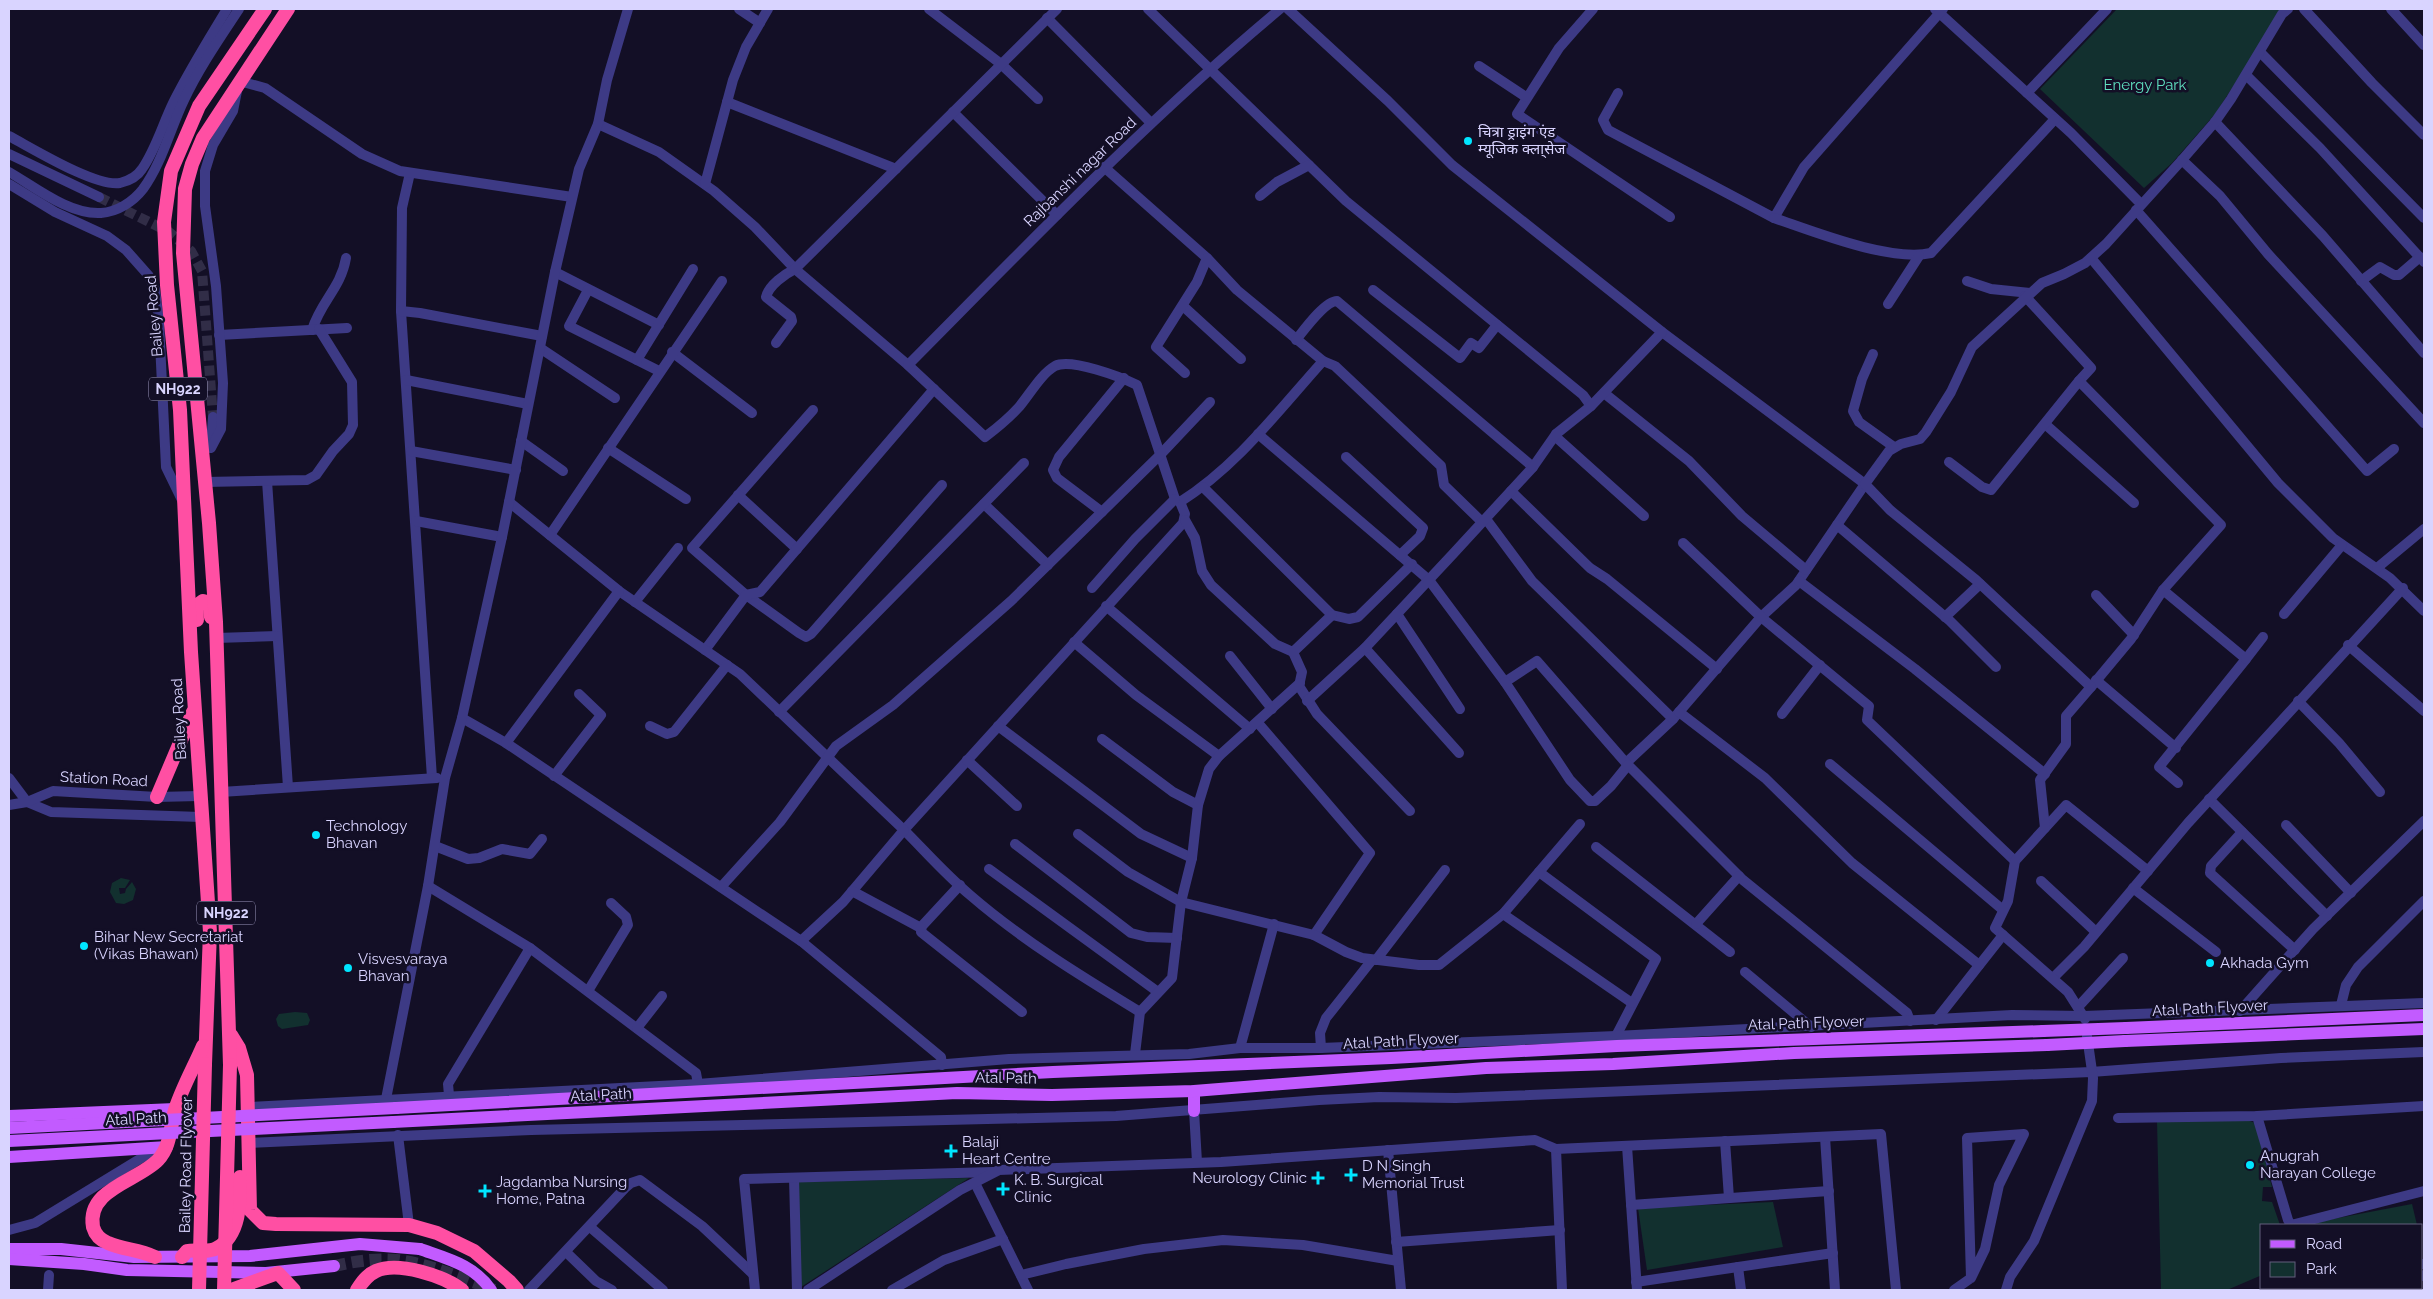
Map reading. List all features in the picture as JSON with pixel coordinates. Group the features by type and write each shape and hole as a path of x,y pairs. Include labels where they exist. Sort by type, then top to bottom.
{"highway":[{"name":"Bailey Road","path":"199,796 183,503 180,410 167,285 164,222 172,171 199,106 265,9"},
{"name":"NH922","path":"224,1290 230,1040 216,622 205,482 207,453 183,252 185,189 192,164 203,138 239,80 288,9"},
{"path":"191,652 198,631 196,606 198,603 207,602 210,606 211,617 216,622"},
{"path":"157,797 194,708"},
{"name":"NH922","path":"199,796 210,932 206,1041"},
{"path":"230,1040 239,1048 248,1075 250,1210 263,1222 276,1224 409,1225 437,1233 474,1251 509,1280 517,1290"},
{"path":"182,1257 187,1251 218,1248 232,1234 237,1218 240,1192 241,1102 239,1066 230,1040"},
{"path":"155,1257 140,1250 106,1243 95,1233 92,1217 97,1203 112,1189 162,1154 175,1109 206,1041"},
{"name":"Bailey Road Flyover","path":"199,1290 206,1041"},
{"path":"357,1290 367,1276 372,1273 399,1267 434,1276 462,1290"},
{"path":"231,1290 278,1272 294,1290"}],"main road":[{"name":"Atal Path Flyover","path":"1194,1091 1486,1068 1613,1064 1794,1053 2047,1044 2125,1035 2424,1015"},
{"name":"Atal Path Flyover","path":"1188,1060 2043,1032 2125,1035 2424,1029"},
{"name":"Atal Path","path":"9,1128 396,1108 1188,1060"},
{"name":"Atal Path","path":"9,1141 957,1093 1052,1095 1194,1091"},
{"path":"1194,1091 1194,1111"},
{"path":"9,1116 175,1109"},
{"path":"9,1157 162,1154"},
{"path":"9,1248 61,1249 134,1257 182,1257 250,1256 360,1244 420,1250 462,1265 482,1277 491,1290"},
{"path":"9,1259 84,1264 127,1270 278,1272 334,1266"}],"street":[{"path":"9,136 65,165 105,182 118,183 130,180 140,172 149,158 182,86 228,9"},
{"path":"9,172 69,206 89,212 102,213 131,202 142,190 156,167 185,96 238,9"},
{"path":"386,1099 428,886 445,778 462,718 502,537 578,169 598,124 607,80 628,9"},
{"path":"739,9 760,22"},
{"path":"705,184 736,72 768,9"},
{"path":"930,9 1001,64 1038,99"},
{"path":"776,343 792,321 791,317 766,297 767,293 785,274 795,269 1057,9"},
{"path":"1148,9 1346,201 1588,401"},
{"name":"Rajbanshi nagar Road","path":"908,365 1151,123 1209,68 1280,9"},
{"path":"1288,9 1388,101 1452,165 1662,332 1865,484 1890,510 1980,584 2094,684 2176,748"},
{"path":"1593,9 1559,48 1526,96 1517,111 1518,116 1670,217"},
{"path":"2027,93 2107,9"},
{"path":"1258,434 1427,578 1505,682 1570,780 1590,801 1595,801 1676,715 1761,617 1799,581 1882,459 1894,447 1914,442 1923,436 1951,392 1972,347 2042,283 2064,274 2090,258 2106,244 2182,160 2215,122 2246,75 2282,14 2288,9"},
{"path":"2304,9 2372,83 2424,135"},
{"path":"2391,9 2424,44"},
{"path":"1774,218 1804,167 1939,10 2055,119 2138,207 2367,471 2394,449"},
{"path":"1047,18 1151,123"},
{"path":"2260,52 2424,218"},
{"path":"1479,66 1526,96"},
{"path":"2246,75 2326,154 2422,260 2399,275 2394,275 2380,267 2362,281"},
{"path":"207,453 220,429 222,382 216,286 205,206 205,171 213,146 233,111 239,80 265,88 376,162 400,172 572,197"},
{"path":"1618,93 1603,120 1608,130 1774,218 1864,248 1919,256 1931,253 2055,119"},
{"path":"727,102 896,169"},
{"path":"953,112 1057,215"},
{"path":"2215,122 2303,214 2424,353"},
{"path":"598,124 659,152 705,184 755,227 795,269 908,365 985,437 1018,408 1048,372 1056,366 1065,364 1076,365 1124,378 1136,385 1160,455 1185,514 1185,520 1195,538 1202,572 1211,585 1279,647 1293,652 1302,672 1302,691 1410,811"},
{"path":"9,154 99,197"},
{"path":"2182,160 2220,196 2268,254 2424,423"},
{"path":"1260,196 1277,182 1309,165"},
{"path":"1104,168 1208,258 1237,290 1323,361 1335,366 1441,466 1444,485 1480,518 1532,581 1676,715 1765,778 1852,863 1980,965"},
{"path":"410,173 402,208 401,311 432,778"},
{"path":"9,184 55,212 107,236 126,250 149,276 155,290 159,322 166,467 183,503"},
{"path":"1888,304 1919,256"},
{"path":"205,482 299,481 312,478 353,428 352,382 316,330 320,308 340,281 346,258"},
{"path":"1184,373 1156,347 1183,306 1208,258"},
{"path":"2090,258 2278,483 2342,545 2403,588 2424,611"},
{"path":"637,360 694,269"},
{"path":"556,272 658,325"},
{"path":"550,536 672,352 722,281"},
{"path":"1949,462 1982,487 1990,490 2079,381 2092,368 2028,295 1992,289 1967,281"},
{"path":"588,290 569,326 659,372"},
{"path":"1373,290 1460,358 1472,343 1479,348 1497,325"},
{"path":"1296,340 1330,302 1337,301 1529,464"},
{"path":"1183,306 1241,359"},
{"path":"401,311 542,336"},
{"path":"219,335 347,328"},
{"path":"1135,1054 1140,1012 1172,978 1181,902 1188,883 1198,805 1210,769 1219,756 1259,728 1272,710 1365,648 1480,518 1511,491 1529,464 1556,434 1588,401 1604,392 1662,332"},
{"path":"540,348 615,398"},
{"path":"672,352 752,413"},
{"path":"1873,354 1862,379 1853,411 1859,422 1894,447"},
{"path":"1092,588 1135,539 1178,500 1203,487 1258,434 1323,361"},
{"path":"1102,512 1057,478 1053,470 1059,457 1124,378"},
{"path":"406,380 528,404"},
{"path":"2045,828 2040,780 2066,744 2066,716 2134,635 2163,590 2222,525 2079,381"},
{"path":"705,650 746,595 760,592 934,389"},
{"path":"1604,392 1689,461 1742,516 1806,570"},
{"path":"721,887 780,822 836,746 893,705 1011,601 1160,455 1210,402"},
{"path":"813,410 692,548 746,595 799,633 806,637 811,634 942,485"},
{"path":"207,453 213,417"},
{"path":"2045,424 2134,503"},
{"path":"1556,434 1557,438 1644,516"},
{"path":"521,441 563,471"},
{"path":"608,448 686,499"},
{"path":"411,450 516,470"},
{"path":"1346,457 1423,528 1420,536 1400,555"},
{"path":"779,712 1024,463"},
{"path":"266,481 288,787"},
{"path":"1203,487 1332,614 1349,620 1358,617 1414,566"},
{"path":"1511,491 1590,568 1607,579 1717,669"},
{"path":"738,495 797,549"},
{"path":"509,502 619,591 740,674 960,885 1067,968 1140,1012"},
{"path":"984,504 1048,565"},
{"path":"801,941 852,891 904,830 1185,520"},
{"path":"416,522 502,537"},
{"path":"1836,525 1945,617 1996,667"},
{"path":"2377,568 2424,529"},
{"path":"1683,544 1761,617 1869,706 1867,720 2015,861"},
{"path":"2284,614 2342,545"},
{"path":"635,602 678,548"},
{"path":"1799,581 1915,669 2045,774"},
{"path":"1945,617 1980,584"},
{"path":"2053,978 2096,932 2209,799 2348,645 2403,588"},
{"path":"2163,590 2246,659"},
{"path":"506,743 619,591"},
{"path":"2096,596 2134,635"},
{"path":"1106,606 1259,728 1370,852 1314,935"},
{"path":"1293,652 1332,614"},
{"path":"1397,614 1460,709"},
{"path":"216,638 277,636"},
{"path":"2178,783 2159,767 2263,637"},
{"path":"1074,642 1136,695 1219,756"},
{"path":"2348,645 2424,711"},
{"path":"1365,648 1459,753"},
{"path":"1230,656 1272,710"},
{"path":"1505,682 1536,661 1629,766 1739,876 1906,1013 1910,1021"},
{"path":"650,726 667,734 674,732 726,664"},
{"path":"1782,714 1820,665"},
{"path":"554,776 601,715 579,694"},
{"path":"2298,701 2339,743 2380,792"},
{"path":"462,718 506,743 801,941 941,1057 942,1066"},
{"path":"998,726 1141,834 1192,858"},
{"path":"1102,739 1173,792 1198,805"},
{"path":"967,760 1018,806"},
{"path":"1830,764 2003,910"},
{"path":"9,778 27,802 51,812 201,817"},
{"path":"222,792 445,778"},
{"name":"Station Road","path":"9,805 27,802 53,792 157,797 199,796"},
{"path":"2209,799 2327,916"},
{"path":"2006,1290 2010,1277 2034,1241 2092,1101 2093,1078 2081,1011 2068,992 1995,928 2008,901 2015,861 2066,805 2148,872"},
{"path":"2240,1010 2327,916 2424,821"},
{"path":"1078,834 1128,872 1181,902 1314,935 1346,952 1374,960 1439,965 1503,914 1580,824"},
{"path":"2286,825 2351,893"},
{"path":"2242,832 2211,866 2210,873 2295,950"},
{"path":"435,846 462,857 474,859 502,849 530,854 542,839"},
{"path":"1015,844 1131,933 1147,937 1177,938"},
{"path":"1596,847 1730,952"},
{"path":"989,869 1158,992"},
{"path":"1321,1048 1320,1033 1326,1018 1445,870"},
{"path":"1539,872 1655,957 1654,964 1632,1002 1616,1036"},
{"path":"1696,924 1739,876"},
{"path":"2041,881 2096,932"},
{"path":"921,928 960,885"},
{"path":"428,886 530,948 696,1073 698,1084"},
{"path":"2133,888 2216,952"},
{"path":"852,891 921,928 923,934 1022,1012"},
{"path":"2341,1005 2346,985 2358,967 2424,902"},
{"path":"588,991 628,925 626,916 611,903"},
{"path":"1503,914 1632,1002"},
{"path":"1240,1048 1274,924"},
{"path":"1936,1020 2003,935"},
{"path":"449,1095 448,1084 530,948"},
{"path":"2081,1011 2123,958"},
{"path":"1745,972 1811,1027"},
{"path":"637,1028 662,996"},
{"path":"249,1107 449,1095 698,1084 942,1066 1008,1059 1135,1054 1188,1060 1240,1048 1321,1048 1616,1036 2081,1011 2240,1010 2424,1003"},
{"path":"249,1143 398,1135 1096,1116 1194,1111 1379,1097 1456,1098 2091,1072 2281,1058 2424,1052"},
{"path":"280,1105 284,1140"},
{"path":"2118,1118 2257,1116 2424,1106"},
{"path":"1194,1111 1197,1162"},
{"path":"2257,1116 2290,1224"},
{"path":"755,1290 744,1179 996,1172 1197,1162 1535,1140 1556,1149 1881,1134 1896,1290"},
{"path":"1954,1290 1971,1278 1985,1249 1998,1185 2024,1134 1967,1138 1971,1278"},
{"path":"398,1135 409,1225"},
{"path":"1825,1137 1835,1290"},
{"path":"1725,1141 1729,1198"},
{"path":"1627,1146 1637,1286 1738,1267 1833,1253"},
{"path":"1556,1149 1562,1290"},
{"path":"1388,1150 1401,1290"},
{"path":"9,1230 35,1223 143,1156 162,1154"},
{"path":"808,1290 975,1182 996,1172"},
{"path":"794,1178 797,1290"},
{"path":"529,1290 625,1188 631,1183 640,1180 702,1226 753,1274"},
{"path":"975,1182 1028,1290"},
{"path":"1631,1205 1828,1191"},
{"path":"2295,1224 2424,1191"},
{"path":"590,1227 663,1290"},
{"path":"1396,1242 1560,1230"},
{"path":"892,1290 944,1260 1003,1238"},
{"path":"1021,1275 1144,1249 1223,1240 1303,1245 1398,1261"},
{"path":"566,1252 596,1281 612,1290"},
{"path":"1738,1267 1742,1290"},
{"path":"48,1290 49,1276"}],"green space":[{"name":"Energy Park","path":"2117,9 2284,9 2215,114 2172,163 2144,188 2040,89"},
{"path":"121,878 130,880 125,888 119,888 120,894 125,893 132,882 136,889 133,900 124,904 116,903 110,892 112,883"},
{"path":"307,1013 310,1020 308,1025 282,1029 278,1026 276,1019 279,1014"},
{"path":"2247,1120 2255,1123 2272,1187 2263,1187 2262,1201 2272,1202 2280,1224 2260,1224 2260,1276 2227,1290 2161,1290 2157,1121"},
{"path":"969,1178 801,1287 798,1182"},
{"path":"1773,1202 1783,1247 1647,1270 1638,1208"},
{"path":"2412,1204 2417,1224 2306,1224"}],"tunnel":[{"path":"99,197 169,232 191,251 202,271 213,417"},
{"path":"334,1266 369,1260 387,1259 404,1261 438,1269 494,1290"}],"place":[{"name":"चित्रा ड्राइंग एंड म्यूजिक क्ला्सेज","path":"1468,141"},
{"name":"Technology Bhavan","path":"316,835"},
{"name":"Bihar New Secretariat (Vikas Bhawan)","path":"84,946"},
{"name":"Akhada Gym","path":"2210,963"},
{"name":"Visvesvaraya Bhavan","path":"348,968"},
{"name":"Balaji Heart Centre","path":"951,1151"},
{"name":"Anugrah Narayan College","path":"2250,1165"},
{"name":"D N Singh Memorial Trust","path":"1351,1175"},
{"name":"Neurology Clinic","path":"1318,1178"},
{"name":"K. B. Surgical Clinic","path":"1003,1189"},
{"name":"Jagdamba Nursing Home, Patna","path":"485,1191"}]}
